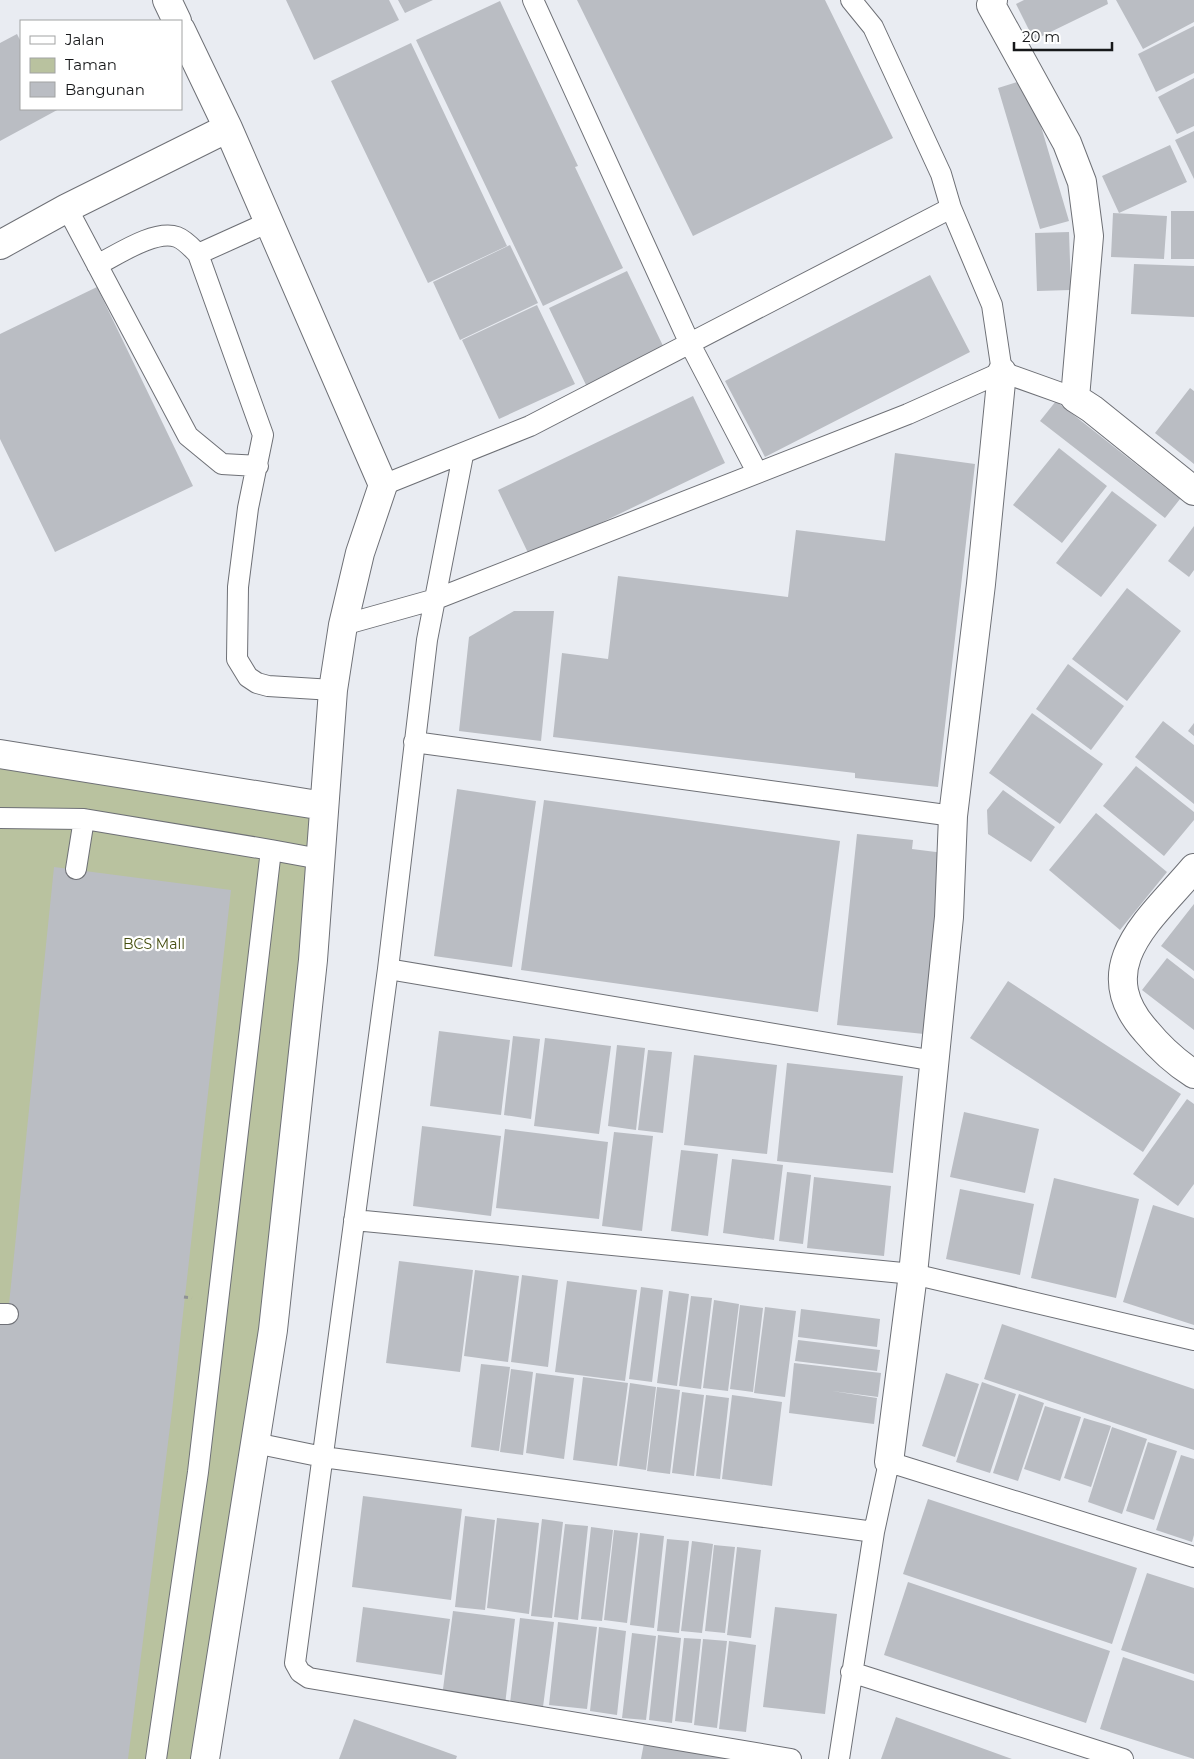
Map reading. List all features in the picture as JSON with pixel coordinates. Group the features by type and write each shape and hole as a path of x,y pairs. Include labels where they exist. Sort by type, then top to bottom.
{"street":[{"path":"167,0 177,20"},
{"path":"993,0 991,5 1067,143 1082,182 1089,236 1074,398 1092,408 1194,491"},
{"path":"182,32 228,128 383,485 360,553 343,625 333,690 313,960 273,1330 205,1759"},
{"path":"0,245 67,208 228,128"},
{"path":"890,1462 913,1274 935,1060 949,917 953,816 981,584 1002,372"},
{"path":"0,754 324,806"},
{"path":"1194,868 1131,944 1124,960 1121,986 1132,1016 1178,1064 1194,1074"}],"lane":[{"path":"533,0 690,344 756,472"},
{"path":"851,0 873,27 941,174 951,208 992,305 1002,372"},
{"path":"67,208 188,436 222,464 258,466"},
{"path":"383,485 530,426 951,208"},
{"path":"198,254 269,222"},
{"path":"97,264 154,236 168,235 178,237 198,254 263,435 248,508 238,587 236,659 248,677 257,683 268,686 333,690"},
{"path":"343,625 436,599 908,414 1002,372 1074,398"},
{"path":"463,454 427,640 388,969 295,1663 308,1678 791,1759"},
{"path":"414,742 953,816"},
{"path":"0,818 84,819 320,859"},
{"path":"76,870 84,819"},
{"path":"156,1759 198,1472 271,850"},
{"path":"388,969 935,1060"},
{"path":"354,1220 913,1274 1194,1340"},
{"path":"255,1443 323,1457 874,1532"},
{"path":"839,1759 874,1532 890,1462 1194,1557"},
{"path":"851,1672 1124,1759"}],"green space":[{"name":"BCS Mall","path":"0,761 322,816 266,1336 202,1759 0,1759"}],"building":[{"path":"286,0 389,0 399,20 314,60"},
{"path":"398,0 433,0 405,13"},
{"path":"577,0 825,0 893,138 693,236"},
{"path":"1024,0 1107,0 1108,4 1034,40 1016,4"},
{"path":"1116,0 1194,0 1194,22 1143,49"},
{"path":"500,1 578,166 575,167 623,268 543,306 416,40"},
{"path":"1194,26 1194,73 1156,92 1138,54"},
{"path":"17,34 20,40 20,110 57,110 0,141 0,43"},
{"path":"411,43 507,246 428,283 331,81"},
{"path":"1194,78 1194,126 1177,134 1158,97"},
{"path":"1027,79 1069,221 1040,229 998,88"},
{"path":"1194,131 1194,179 1175,140"},
{"path":"1170,145 1187,182 1119,213 1102,176"},
{"path":"1171,211 1194,211 1194,259 1171,259"},
{"path":"1113,213 1167,216 1164,259 1111,257"},
{"path":"1069,232 1071,290 1037,291 1035,233"},
{"path":"510,245 538,303 460,340 433,282"},
{"path":"1134,264 1194,266 1194,317 1131,314"},
{"path":"627,271 665,350 587,387 549,308"},
{"path":"930,275 970,352 765,457 725,381"},
{"path":"97,287 193,486 55,552 0,439 0,334"},
{"path":"537,305 575,384 499,419 462,340"},
{"path":"1190,388 1194,391 1194,464 1155,433"},
{"path":"693,396 725,463 530,557 498,490"},
{"path":"1056,401 1180,499 1165,518 1040,421"},
{"path":"1059,448 1107,486 1062,543 1013,505"},
{"path":"895,453 975,464 938,787 855,778 855,773 553,737 562,653 608,659 618,576 788,597 796,530 885,541"},
{"path":"1112,491 1157,525 1101,597 1056,563"},
{"path":"1194,526 1194,570 1189,577 1168,561"},
{"path":"1127,588 1181,631 1127,701 1072,659"},
{"path":"514,611 554,611 541,741 459,731 469,637"},
{"path":"1068,664 1124,706 1091,750 1036,709"},
{"path":"1032,713 1103,764 1060,824 989,773"},
{"path":"1163,721 1194,745 1194,804 1135,757"},
{"path":"1194,723 1194,736 1188,731"},
{"path":"1136,766 1194,812 1194,820 1164,856 1103,806"},
{"path":"457,789 536,801 512,967 434,956"},
{"path":"1003,790 1055,827 1031,862 988,834 987,810"},
{"path":"544,800 840,841 818,1012 521,970"},
{"path":"1096,813 1167,872 1120,930 1049,870"},
{"path":"857,834 913,840 912,849 944,853 924,1034 837,1025"},
{"path":"54,867 231,890 172,1411 128,1759 0,1759 0,1317 8,1314"},
{"path":"1194,904 1194,971 1161,946"},
{"path":"1167,958 1194,979 1194,1030 1142,990"},
{"path":"1008,981 1181,1094 1143,1152 970,1038"},
{"path":"439,1031 510,1040 501,1115 430,1106"},
{"path":"513,1036 540,1039 531,1119 504,1115"},
{"path":"545,1038 611,1046 599,1134 534,1126"},
{"path":"617,1045 645,1048 636,1130 608,1126"},
{"path":"648,1050 672,1052 663,1133 638,1130"},
{"path":"694,1055 777,1065 767,1154 684,1145"},
{"path":"787,1063 903,1076 893,1173 777,1161"},
{"path":"1187,1099 1194,1104 1194,1184 1178,1206 1133,1174"},
{"path":"964,1112 1039,1129 1025,1193 950,1177"},
{"path":"422,1126 501,1136 491,1216 413,1206"},
{"path":"505,1129 608,1142 599,1219 496,1208"},
{"path":"614,1132 653,1136 642,1231 602,1226"},
{"path":"681,1150 718,1154 708,1236 671,1231"},
{"path":"732,1159 783,1165 774,1240 723,1233"},
{"path":"787,1172 811,1175 803,1244 779,1241"},
{"path":"814,1177 891,1186 884,1256 807,1248"},
{"path":"1054,1178 1139,1199 1116,1298 1031,1278"},
{"path":"960,1189 1034,1204 1020,1275 946,1259"},
{"path":"1153,1205 1194,1218 1194,1325 1123,1302"},
{"path":"399,1261 473,1270 460,1372 386,1363"},
{"path":"475,1270 519,1276 508,1362 464,1356"},
{"path":"522,1275 558,1280 548,1367 511,1362"},
{"path":"567,1281 637,1290 625,1381 555,1372"},
{"path":"641,1287 663,1290 652,1382 629,1379"},
{"path":"669,1291 689,1294 677,1386 657,1383"},
{"path":"691,1296 712,1298 701,1389 679,1386"},
{"path":"714,1300 739,1304 728,1391 703,1388"},
{"path":"740,1305 763,1308 753,1392 730,1389"},
{"path":"765,1307 796,1311 785,1397 754,1393"},
{"path":"801,1309 880,1319 877,1347 798,1337"},
{"path":"1002,1324 1194,1389 1194,1450 984,1379"},
{"path":"798,1340 880,1350 877,1371 795,1361"},
{"path":"794,1363 881,1373 878,1397 832,1391 877,1398 874,1424 789,1413"},
{"path":"481,1364 510,1367 499,1451 471,1447"},
{"path":"511,1369 533,1372 523,1455 500,1452"},
{"path":"536,1373 574,1378 564,1459 526,1453"},
{"path":"946,1373 979,1384 955,1457 922,1446"},
{"path":"583,1377 628,1383 617,1466 573,1460"},
{"path":"982,1382 1016,1394 990,1473 956,1462"},
{"path":"630,1383 656,1387 646,1470 619,1466"},
{"path":"657,1387 680,1390 670,1474 647,1471"},
{"path":"682,1392 704,1395 694,1476 672,1473"},
{"path":"1019,1394 1044,1403 1018,1481 993,1473"},
{"path":"706,1395 729,1398 720,1479 696,1476"},
{"path":"732,1395 782,1402 772,1486 722,1479"},
{"path":"1045,1406 1081,1417 1060,1481 1024,1469"},
{"path":"1084,1418 1111,1426 1091,1487 1064,1478"},
{"path":"1112,1427 1147,1439 1122,1514 1088,1502"},
{"path":"1148,1442 1177,1451 1154,1520 1126,1511"},
{"path":"1181,1455 1194,1459 1194,1535 1192,1542 1156,1530"},
{"path":"363,1496 462,1509 451,1600 352,1587"},
{"path":"928,1499 1137,1568 1112,1644 903,1574"},
{"path":"465,1516 495,1520 485,1610 455,1607"},
{"path":"497,1518 539,1523 529,1614 487,1608"},
{"path":"542,1519 563,1522 552,1618 531,1616"},
{"path":"565,1524 588,1526 578,1620 554,1617"},
{"path":"591,1527 613,1530 602,1621 581,1619"},
{"path":"614,1530 638,1533 627,1623 604,1620"},
{"path":"640,1533 664,1536 654,1628 630,1625"},
{"path":"667,1539 689,1541 679,1633 657,1631"},
{"path":"692,1541 713,1544 702,1633 681,1631"},
{"path":"714,1545 735,1547 725,1633 705,1631"},
{"path":"737,1547 761,1550 751,1638 727,1635"},
{"path":"1147,1573 1194,1588 1194,1674 1121,1650"},
{"path":"908,1582 1110,1651 1086,1723 884,1655"},
{"path":"363,1607 450,1619 442,1675 356,1662"},
{"path":"775,1607 837,1614 825,1714 763,1707"},
{"path":"453,1611 515,1619 505,1705 442,1697"},
{"path":"520,1618 554,1622 543,1707 510,1703"},
{"path":"558,1622 597,1627 587,1709 549,1705"},
{"path":"599,1627 626,1631 617,1715 590,1711"},
{"path":"632,1633 656,1636 646,1720 622,1718"},
{"path":"658,1635 681,1638 672,1723 649,1720"},
{"path":"684,1638 701,1639 692,1723 675,1721"},
{"path":"703,1639 727,1641 717,1728 694,1725"},
{"path":"729,1641 756,1645 746,1732 719,1729"},
{"path":"1123,1657 1194,1681 1194,1759 1100,1729"},
{"path":"896,1717 1012,1759 881,1759"},
{"path":"354,1719 457,1756 456,1759 339,1759"},
{"path":"644,1743 729,1758 729,1759 641,1759"}]}
